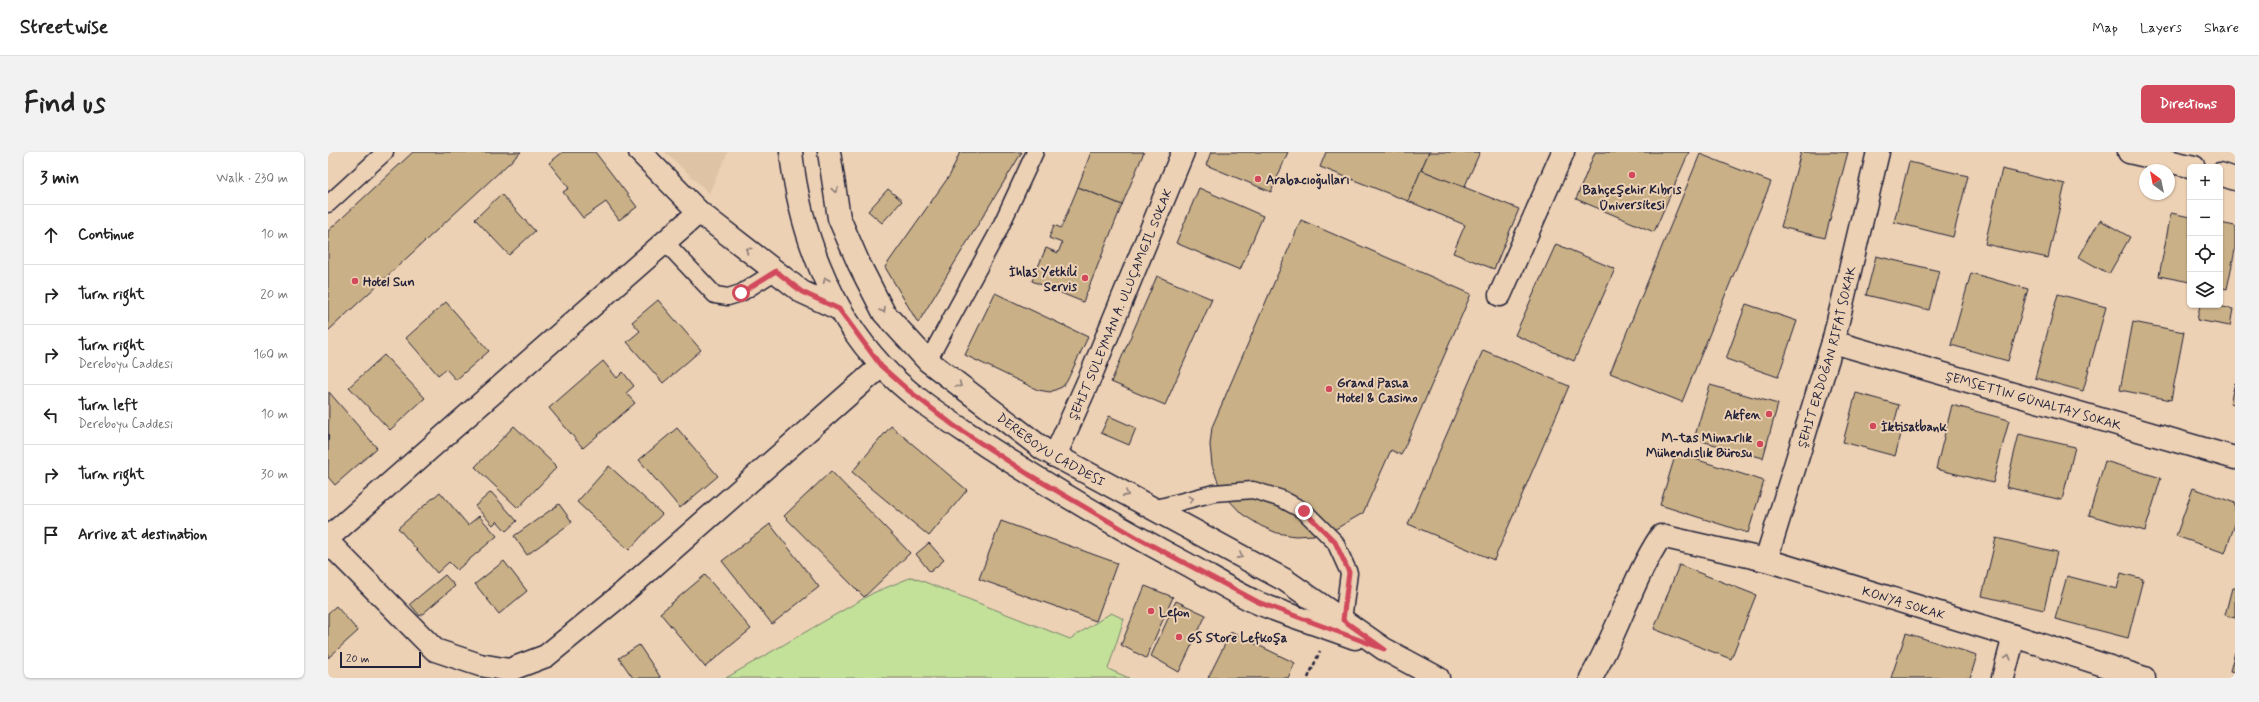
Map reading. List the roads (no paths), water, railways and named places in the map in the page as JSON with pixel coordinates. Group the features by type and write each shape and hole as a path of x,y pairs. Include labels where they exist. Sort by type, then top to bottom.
{"street":[{"path":"640,152 699,212 802,292 839,309"},
{"name":"DEREBOYU CADDESI","path":"791,152 801,213 812,245 839,309 881,366 953,425 1028,474 1136,537 1258,602 1384,649"},
{"name":"DEREBOYU CADDESI","path":"828,152 839,218 859,264 884,313 928,361 1055,456 1285,580 1384,649 1438,678"},
{"name":"ŞEHIT SÜLEYMAN A. ULUÇAMGIL SOKAK","path":"1055,456 1091,375 1183,152"},
{"path":"1500,296 1563,152"},
{"name":"ŞEHIT ERDOĞAN RIFAT SOKAK","path":"1766,560 1833,342 1878,152"},
{"path":"2130,152 2183,160"},
{"path":"2223,175 2235,179"},
{"path":"328,538 699,212"},
{"name":"ŞEMSETTIN GÜNALTAY SOKAK","path":"1833,342 2235,458"},
{"path":"328,542 435,650 480,665 509,670 546,656 616,599 881,366"},
{"name":"KONYA SOKAK","path":"1591,678 1602,660 1647,557 1661,536 1766,560 2014,636 2144,678"},
{"path":"2003,678 2014,636"}],"lane":[{"path":"328,204 386,152"},
{"path":"928,361 998,232 1034,152"},
{"path":"665,242 715,295 728,297 741,293 776,271"},
{"path":"1153,509 1214,493 1253,490 1282,499 1304,511 1335,542 1349,572 1343,620"}],"place":[{"name":"Bahçeşehir Kıbrıs Üniversitesi","path":"1632,175"},
{"name":"Arabacıoğulları","path":"1258,179"},
{"name":"İhlas Yetkili Servis","path":"1085,278"},
{"name":"Hotel Sun","path":"355,281"},
{"name":"Grand Pasha Hotel & Casino","path":"1329,389"},
{"name":"Akfen","path":"1769,414"},
{"name":"İktisatbank","path":"1873,426"},
{"name":"M-tas Mimarlık Mühendıslık Bürosu","path":"1760,444"},
{"name":"Lefon","path":"1151,611"},
{"name":"GS Store Lefkoşa","path":"1179,637"}]}
